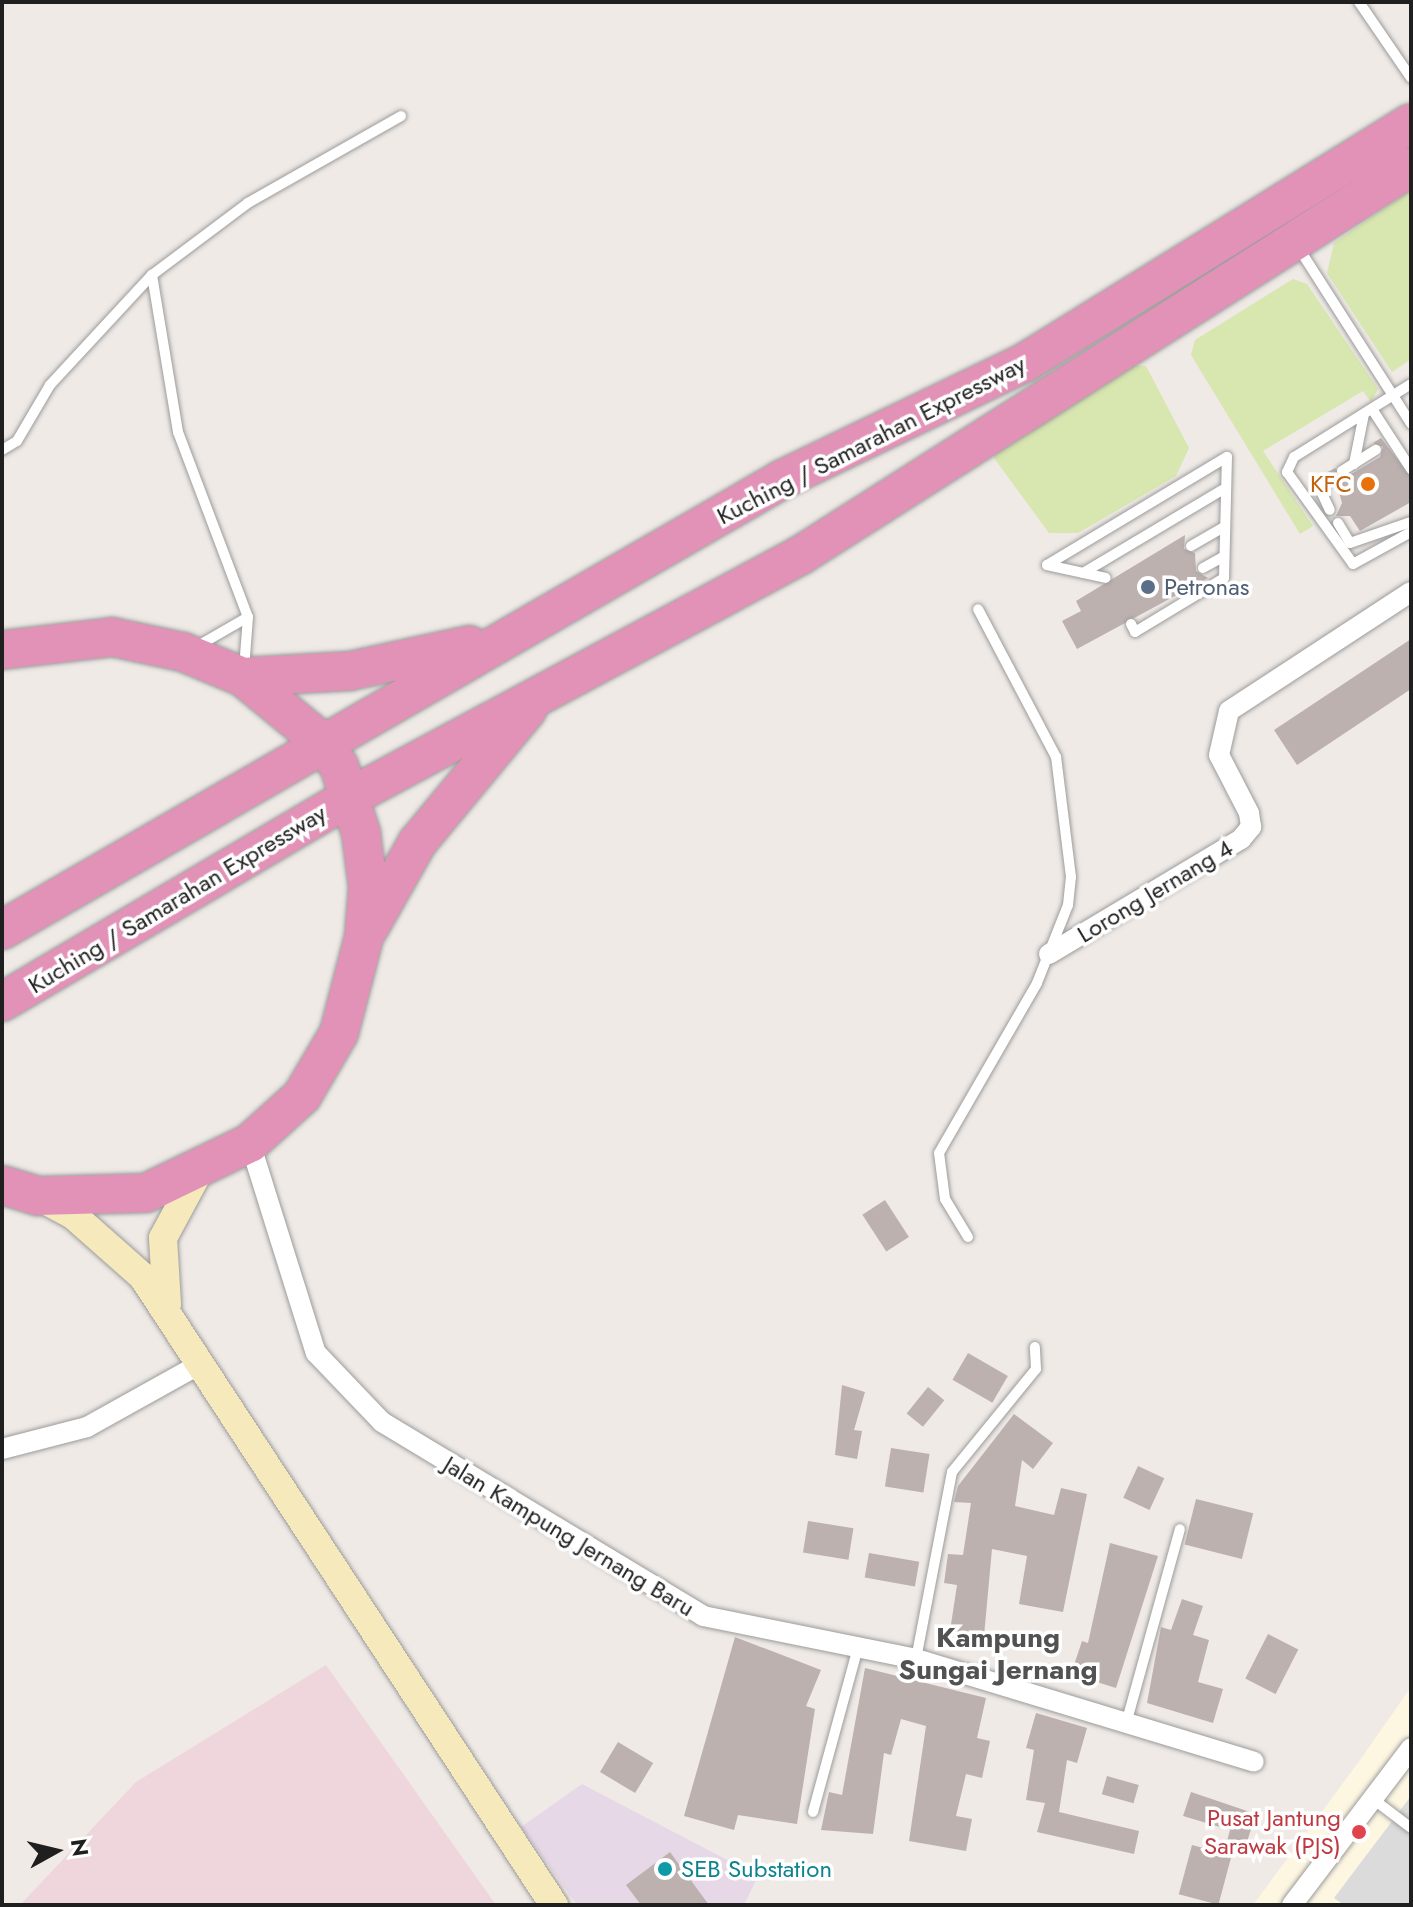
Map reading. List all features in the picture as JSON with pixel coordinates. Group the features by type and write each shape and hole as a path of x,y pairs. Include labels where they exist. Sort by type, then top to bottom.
{"highway":[{"name":"Kuching / Samarahan Expressway","path":"2,930 322,742 781,480 1024,363 1411,123"},
{"name":"Kuching / Samarahan Expressway","path":"2,1002 352,796 801,555 1411,167"},
{"path":"243,677 350,671 507,636"},
{"name":"Kuching / Samarahan Expressway","path":"2,650 112,637 183,652 243,677 322,742 352,796 366,863 364,937 339,1033 302,1096 250,1143 199,1171 146,1193 38,1196 2,1185"},
{"path":"364,937 417,843 539,695"}],"street":[{"name":"Lorong Jernang 4","path":"1049,954 1241,839 1251,827 1249,813 1219,755 1229,711 1411,592"},
{"name":"Jalan Kampung Jernang Baru","path":"250,1143 316,1353 382,1422 703,1616 916,1659 1127,1720 1254,1762"},
{"path":"169,1316 163,1238 199,1171"},
{"path":"38,1196 115,1248 169,1316 554,1905"},
{"path":"2,1449 87,1427 202,1363"},
{"path":"1292,1905 1411,1748"}],"lane":[{"path":"1359,2 1411,78"},
{"path":"2,450 17,441 50,385 152,275 248,203 401,116"},
{"path":"1294,241 1411,424"},
{"path":"152,275 178,432 248,617 243,677"},
{"path":"1411,384 1294,457 1287,472 1353,564 1411,532"},
{"path":"1368,412 1411,469"},
{"path":"1354,464 1368,412"},
{"path":"1342,471 1376,450"},
{"path":"1106,578 1047,565 1227,457 1222,490 1224,578 1135,632 1131,624"},
{"path":"1328,481 1320,489 1330,510"},
{"path":"1083,573 1222,490"},
{"path":"1338,523 1350,543 1411,522"},
{"path":"1191,546 1222,528"},
{"path":"1203,568 1223,557"},
{"path":"968,1237 945,1199 939,1153 1049,954 1071,877 1056,757 978,609"},
{"path":"183,652 227,635 248,617"},
{"path":"916,1659 952,1472 1036,1369 1035,1347"},
{"path":"1127,1720 1180,1529"},
{"path":"813,1812 858,1647"},
{"path":"1373,1799 1411,1828"}],"shaded area":[{"path":"326,1665 496,1905 20,1905 136,1782"},
{"name":"Pusat Jantung Sarawak (PJS)","path":"1411,1687 1411,1905 1253,1905 1360,1760"},
{"path":"582,1784 758,1876 744,1905 577,1905 521,1827"},
{"path":"1411,1796 1411,1905 1344,1905 1334,1898"}],"green space":[{"path":"1411,190 1411,359 1392,372 1327,273 1334,243"},
{"path":"1293,279 1307,284 1378,389 1371,402 1363,391 1263,451 1313,526 1300,534 1191,355 1195,340"},
{"path":"1124,364 1146,366 1189,448 1176,476 1078,533 1049,533 994,458 997,443"}],"building":[{"path":"1381,438 1411,477 1411,502 1360,531 1350,516 1336,516 1342,503 1335,478 1326,473 1335,468 1343,479 1380,457 1383,447 1373,443"},
{"path":"1185,535 1184,549 1195,553 1196,571 1208,578 1077,649 1062,621 1081,611 1076,601"},
{"path":"1411,639 1411,689 1297,765 1274,730"},
{"path":"885,1200 909,1237 886,1252 862,1215"},
{"path":"968,1353 1008,1376 992,1403 952,1380"},
{"path":"842,1385 865,1392 854,1430 862,1431 857,1459 835,1455"},
{"path":"928,1387 944,1400 923,1427 907,1413"},
{"path":"1014,1414 1053,1443 1033,1469 1022,1460 1015,1506 1054,1515 1061,1488 1087,1494 1063,1612 1019,1604 1027,1556 992,1549 984,1636 950,1631 957,1585 944,1583 948,1554 963,1555 971,1503 954,1502 958,1486"},
{"path":"891,1448 930,1454 923,1493 885,1487"},
{"path":"1138,1466 1164,1478 1149,1510 1123,1498"},
{"path":"1196,1499 1253,1513 1242,1559 1185,1545"},
{"path":"808,1521 853,1528 848,1560 803,1553"},
{"path":"1110,1543 1158,1556 1116,1688 1071,1674 1082,1641 1088,1643"},
{"path":"869,1553 919,1562 915,1586 865,1578"},
{"path":"1182,1599 1203,1606 1193,1635 1209,1640 1198,1682 1223,1689 1213,1723 1147,1703 1161,1627 1171,1630"},
{"path":"1268,1634 1298,1649 1276,1694 1245,1679"},
{"path":"735,1637 821,1670 806,1706 815,1709 797,1824 738,1815 734,1830 684,1816"},
{"path":"865,1668 986,1698 977,1738 990,1741 982,1778 966,1774 956,1816 972,1819 966,1851 909,1841 926,1726 901,1719 891,1755 884,1753 873,1834 821,1830 829,1792 842,1795"},
{"path":"1036,1713 1087,1728 1077,1763 1067,1760 1059,1812 1139,1831 1134,1854 1037,1832 1045,1803 1026,1800 1034,1750 1026,1748"},
{"path":"618,1742 653,1763 635,1793 600,1772"},
{"path":"1107,1776 1139,1785 1133,1803 1102,1794"},
{"path":"1191,1792 1256,1814 1244,1851 1226,1845 1230,1830 1183,1816"},
{"path":"1192,1845 1232,1856 1218,1905 1179,1894"},
{"name":"SEB Substation","path":"670,1852 709,1905 641,1905 626,1885"}],"place":[{"name":"KFC","path":"1368,484"},
{"name":"Petronas","path":"1148,587"},
{"name":"Pusat Jantung Sarawak (PJS)","path":"1359,1832"},
{"name":"SEB Substation","path":"665,1869"}],"district":[{"name":"Kampung Sungai Jernang","path":"998,1654"}]}
